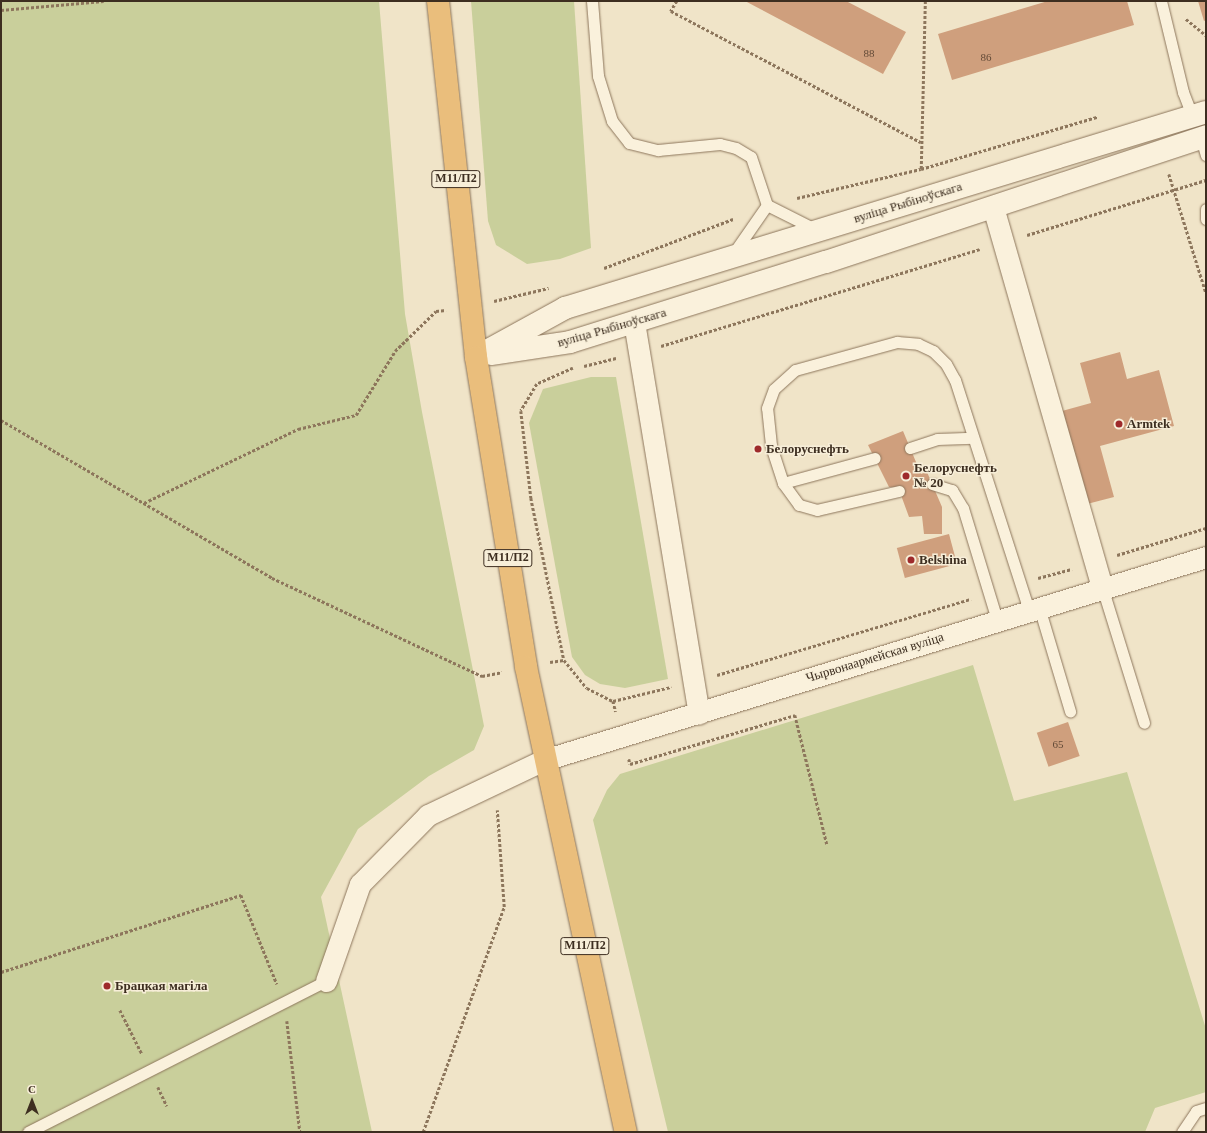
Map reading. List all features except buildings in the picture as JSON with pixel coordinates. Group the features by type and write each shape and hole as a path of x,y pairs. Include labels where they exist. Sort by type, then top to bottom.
{"highway":[{"name":"М11/П2","path":"438,1 476,356 526,667 544,760 626,1132"}],"main road":[{"name":"вуліца Рыбіноўскага","path":"476,356 565,308 1199,114"},
{"name":"вуліца Рыбіноўскага","path":"476,356 570,342 993,207 1162,151 1204,143"}],"street":[{"path":"993,207 1102,587"},
{"path":"634,322 699,714"},
{"name":"Чырвонаармейская вуліца","path":"326,981 360,884 428,815 544,760 699,714 1102,587 1206,557"}],"lane":[{"path":"592,1 598,76 612,121 629,143 658,150 720,144 736,148 751,157 767,206 818,231"},
{"path":"1161,1 1183,92 1199,114"},
{"path":"732,257 767,206"},
{"path":"1206,210 1206,219"},
{"path":"899,491 817,510 799,505 783,483 771,446 767,408 774,389 795,370 897,342 918,344 933,351 946,364 955,380 973,438 1070,711"},
{"path":"910,448 937,439 973,438"},
{"path":"783,483 876,458"},
{"path":"932,484 952,490 963,508 997,620"},
{"path":"1102,587 1144,723"},
{"path":"28,1132 326,981"},
{"path":"1182,1132 1196,1111 1206,1108"}],"path":[{"path":"1,10 104,1"},
{"path":"677,1 671,11 921,142"},
{"path":"920,169 925,1"},
{"path":"1162,151 1206,293"},
{"path":"144,503 298,429 356,415 395,351 436,311"},
{"path":"1,420 272,578 482,676"},
{"path":"613,701 693,682 989,594"},
{"path":"795,715 827,844"},
{"path":"423,1132 504,907 495,783"},
{"path":"1,972 241,895 285,1002 300,1132"},
{"path":"120,1010 150,1070"}],"green space":[{"path":"1,1 379,1 405,314 422,412 484,726 474,750 429,776 358,829 321,897 372,1132 1,1132"},
{"path":"471,1 574,1 591,248 560,259 527,264 496,245 488,221"},
{"path":"591,377 616,377 668,679 625,688 600,684 585,675 572,657 529,423 543,389"},
{"path":"973,665 1014,801 1127,772 1206,1029 1206,1092 1155,1108 1145,1132 668,1132 593,820 607,790 620,774"}],"place":[{"name":"Armtek","path":"1119,424"},
{"name":"Белоруснефть","path":"758,449"},
{"name":"Белоруснефть № 20","path":"906,476"},
{"name":"Belshina","path":"911,560"},
{"name":"Брацкая магіла","path":"107,986"}]}
